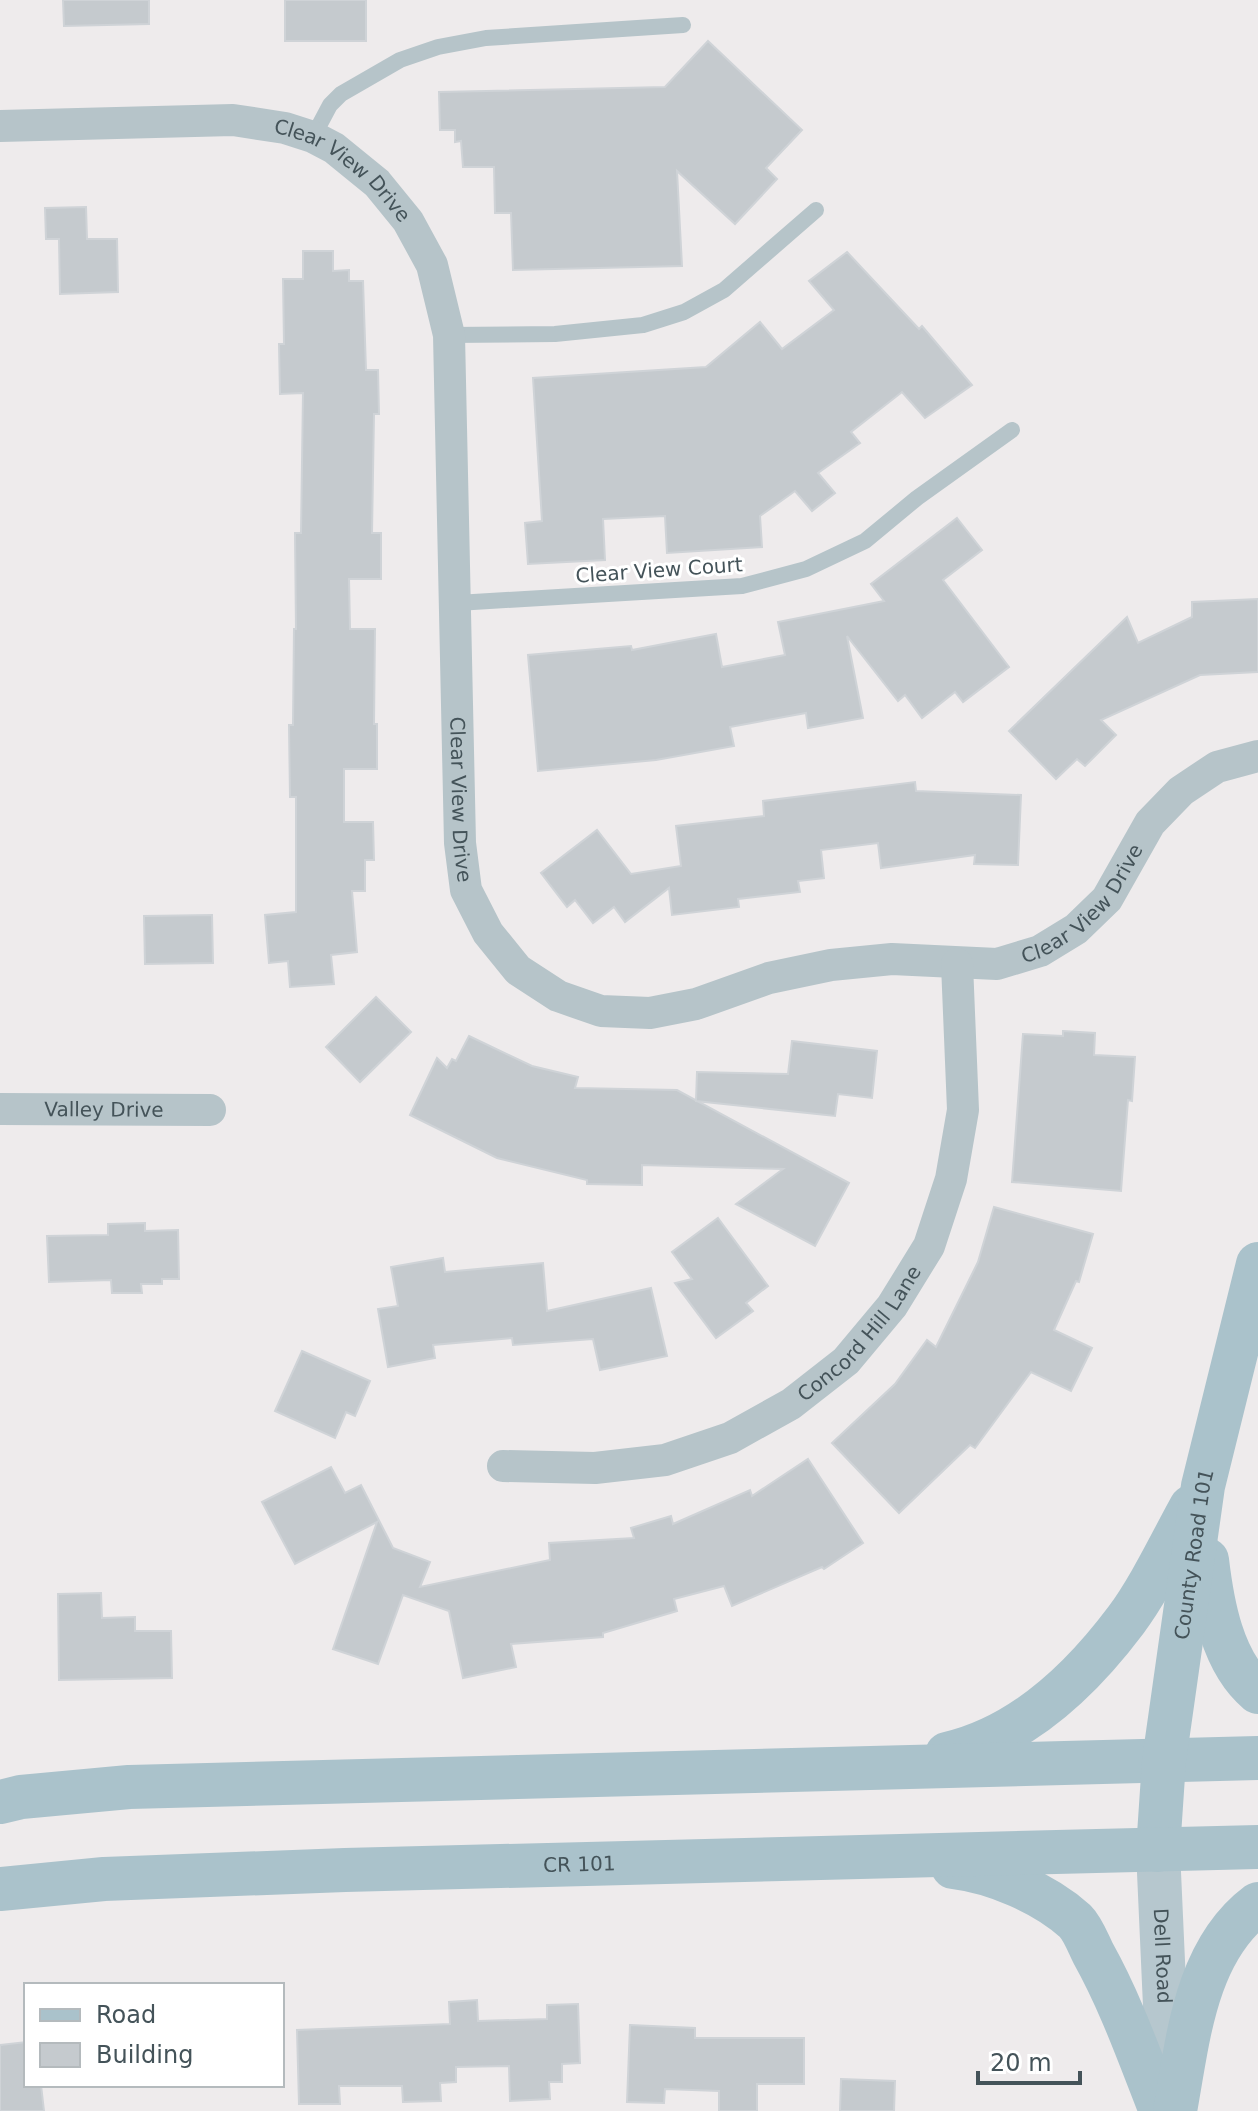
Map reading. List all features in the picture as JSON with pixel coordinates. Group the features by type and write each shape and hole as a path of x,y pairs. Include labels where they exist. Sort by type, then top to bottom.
{"main road":[{"name":"County Road 101","path":"1158,1850 1164,1761 1203,1486 1258,1264"},
{"path":"1203,1486 1207,1562 1215,1619 1235,1662 1258,1692"},
{"path":"894,1766 971,1749 1026,1721 1078,1677 1128,1619 1203,1486"},
{"path":"0,1802 21,1797 129,1787 1258,1758"},
{"name":"CR 101","path":"0,1889 119,1878 863,1855 1258,1847"},
{"path":"863,1855 970,1869 1019,1887 1054,1906 1077,1924 1112,1986 1161,2111"},
{"path":"1172,2111 1202,1980 1221,1946 1258,1904"}],"street":[{"name":"Clear View Drive","path":"0,126 233,120 285,128 334,148 377,183 408,221 432,265 449,335 460,843 466,890 488,933 518,970 558,996 601,1011 650,1013 696,1004 769,978 831,965 892,959 997,964 1040,951 1076,929 1107,899 1150,823 1181,791 1217,767 1258,756"},
{"name":"Concord Hill Lane","path":"503,1466 595,1468 665,1460 730,1438 791,1404 846,1361 892,1306 929,1246 951,1179 963,1110 957,964"},
{"name":"Valley Drive","path":"0,1109 210,1110"},
{"name":"Dell Road","path":"1158,1850 1172,2111"}],"lane":[{"path":"313,137 330,105 341,94 400,60 438,47 486,38 602,33 683,25"},
{"path":"449,335 555,334 643,325 684,312 724,290 816,210"},
{"name":"Clear View Court","path":"457,603 742,586 806,569 865,541 917,498 1012,430"}],"building":[{"path":"63,0 149,0 149,24 64,26"},
{"path":"285,0 366,0 366,41 285,41"},
{"path":"708,41 802,130 766,168 777,179 735,224 677,171 682,266 513,270 511,213 495,213 494,167 463,167 461,141 455,142 455,130 440,130 439,92 665,87"},
{"path":"86,207 87,239 117,239 118,292 60,294 59,239 46,239 45,208"},
{"path":"303,251 333,251 333,271 349,270 349,281 363,281 366,370 378,370 379,414 374,414 372,533 381,533 381,579 349,579 350,629 375,629 377,769 344,769 344,822 373,822 374,860 365,860 365,891 352,891 357,952 331,955 334,984 290,987 288,961 269,963 265,915 296,912 296,797 290,797 289,725 293,725 295,533 301,533 303,393 280,394 279,344 284,344 283,279 303,279"},
{"path":"847,252 919,329 922,326 972,385 925,418 902,392 851,432 860,443 818,473 835,493 812,511 795,491 760,516 762,547 667,553 665,516 603,519 605,560 528,564 525,523 542,521 533,378 706,367 760,322 782,349 834,310 809,281"},
{"path":"957,518 982,550 943,580 1009,667 963,702 955,692 922,718 905,695 898,701 847,636 863,718 808,728 806,713 730,727 734,746 656,760 538,771 528,655 631,646 632,650 716,634 722,667 785,655 778,622 884,601 871,584"},
{"path":"1258,599 1258,672 1200,675 1101,720 1116,735 1085,766 1077,759 1056,779 1009,731 1127,617 1138,643 1192,617 1192,602"},
{"path":"915,782 916,791 1021,795 1018,865 974,864 975,855 881,868 878,843 821,850 824,878 798,881 800,892 738,899 739,907 672,915 669,888 625,922 614,907 593,923 575,900 567,907 541,873 597,830 631,874 681,866 676,826 764,816 763,801"},
{"path":"212,915 213,963 145,964 144,916"},
{"path":"376,997 411,1032 360,1082 326,1047"},
{"path":"1063,1031 1095,1033 1094,1055 1135,1057 1132,1101 1128,1100 1121,1191 1012,1182 1023,1034 1063,1036"},
{"path":"469,1036 532,1066 578,1077 575,1088 677,1090 849,1183 815,1246 736,1204 783,1169 642,1165 642,1185 587,1184 587,1180 497,1158 410,1115 437,1058 447,1068 452,1059 456,1061"},
{"path":"792,1041 877,1051 872,1098 838,1094 835,1116 696,1101 697,1072 788,1074"},
{"path":"994,1207 1093,1234 1079,1282 1076,1281 1054,1330 1092,1348 1071,1391 1031,1372 975,1448 970,1445 899,1513 832,1443 895,1384 927,1340 936,1347 978,1262"},
{"path":"718,1218 768,1286 746,1303 753,1311 716,1338 675,1283 692,1279 672,1252"},
{"path":"145,1223 145,1231 178,1230 179,1279 162,1279 162,1284 141,1284 142,1293 112,1293 111,1280 49,1282 47,1236 108,1235 108,1224"},
{"path":"443,1258 445,1272 543,1263 547,1311 651,1288 667,1356 600,1370 593,1339 513,1345 512,1338 433,1345 435,1358 388,1367 378,1309 398,1306 391,1267"},
{"path":"302,1351 370,1381 355,1416 346,1412 335,1438 275,1411"},
{"path":"808,1459 863,1543 824,1569 822,1567 732,1606 724,1586 674,1599 677,1611 603,1633 603,1637 511,1644 516,1667 463,1678 449,1611 403,1595 378,1664 333,1649 377,1522 295,1564 262,1502 331,1467 345,1493 361,1485 393,1548 430,1562 420,1587 550,1560 549,1543 634,1538 631,1528 671,1516 673,1524 750,1490 752,1496"},
{"path":"101,1593 102,1618 135,1617 135,1631 171,1631 172,1678 59,1680 58,1594"},
{"path":"477,2000 478,2021 547,2019 547,2005 578,2004 580,2063 562,2064 562,2082 549,2082 550,2099 510,2101 509,2066 456,2067 456,2082 440,2083 441,2101 403,2102 402,2086 339,2086 340,2104 299,2104 297,2030 450,2024 449,2002"},
{"path":"630,2025 695,2028 695,2038 804,2038 804,2084 757,2084 757,2111 719,2111 719,2091 665,2089 664,2103 627,2102"},
{"path":"24,2042 24,2087 41,2087 44,2111 0,2111 0,2045"},
{"path":"841,2079 895,2081 894,2111 840,2111"}]}
